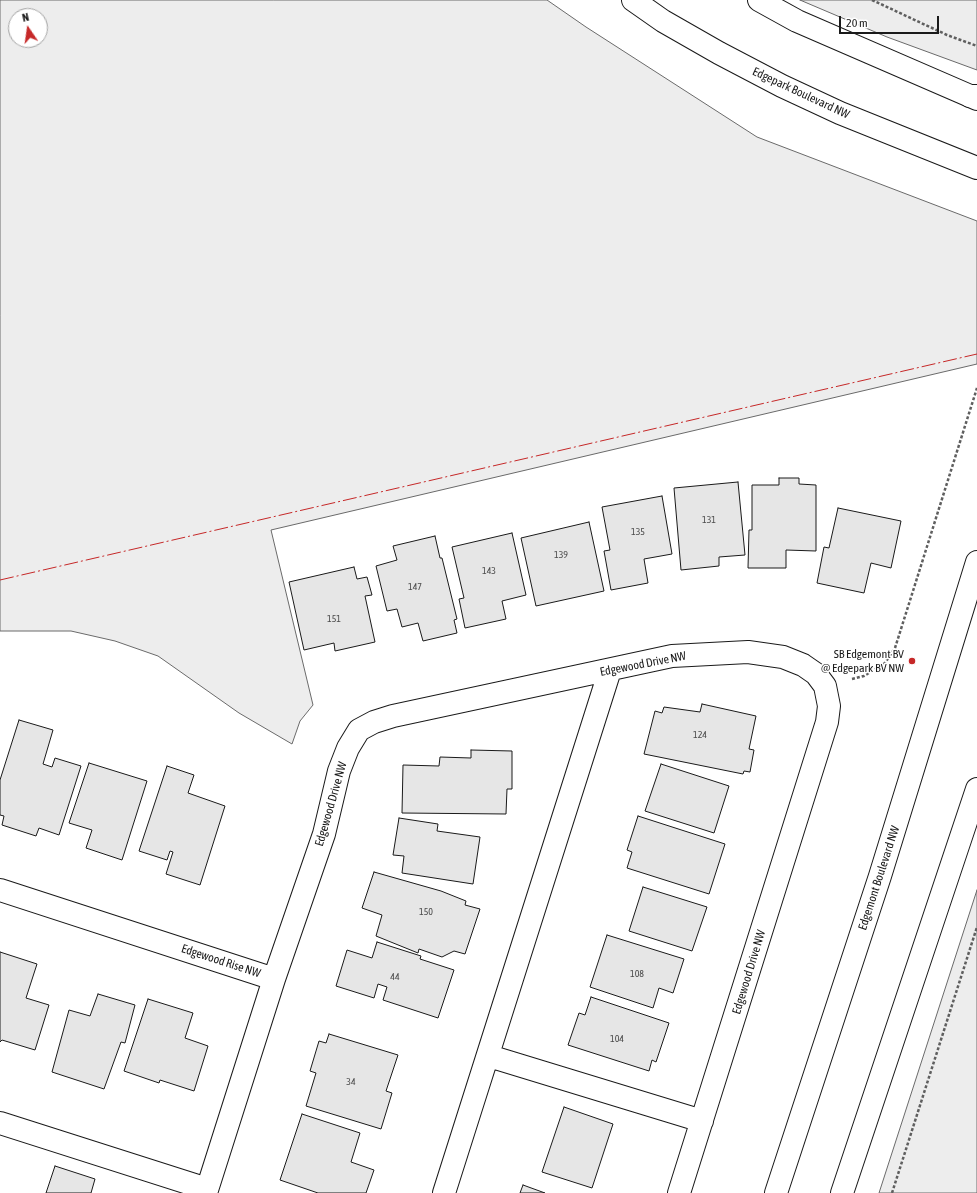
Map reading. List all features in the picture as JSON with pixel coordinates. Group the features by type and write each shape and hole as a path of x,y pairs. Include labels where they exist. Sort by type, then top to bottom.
{"street":[{"name":"Edgepark Boulevard NW","path":"633,0 669,24 782,86 840,113 977,168"},
{"path":"759,0 797,21 975,97"},
{"name":"Edgemont Boulevard NW","path":"776,1193 880,876 977,562"},
{"name":"Edgewood Drive NW","path":"274,978 324,834 339,771 348,748 359,730 374,722 393,716 672,656 748,652 783,657 796,662 816,674 825,686 829,706 827,722 679,1193"},
{"path":"444,1193 489,1056 610,670"},
{"path":"842,1193 977,789"},
{"name":"Edgewood Rise NW","path":"0,890 274,978 207,1191"},
{"path":"489,1056 702,1121"},
{"path":"0,1123 207,1191"}],"path":[{"path":"872,0 947,35 977,46"},
{"path":"825,686 864,676 885,664 895,648 977,388"},
{"path":"892,1193 977,927"}],"shaded area":[{"path":"0,0 547,0 586,27 757,137 977,221 977,364 271,530 313,705 300,721 292,744 239,713 158,656 115,641 71,631 0,631"},
{"path":"800,0 977,0 977,70 887,37"},
{"path":"977,890 977,1193 879,1193"}],"building":[{"path":"779,478 799,478 799,484 816,485 816,551 786,550 786,568 748,568 749,530 752,530 752,485 779,485"},
{"path":"738,482 745,555 719,557 719,566 681,570 674,488"},
{"path":"662,496 672,554 644,559 648,583 611,590 604,551 610,550 602,507"},
{"path":"838,508 901,521 891,568 871,563 864,593 817,583 824,547 829,548"},
{"path":"589,522 604,591 536,606 521,538"},
{"path":"512,533 526,595 502,601 506,619 465,628 459,599 464,598 452,547"},
{"path":"435,536 457,619 454,620 457,633 423,641 418,623 402,627 397,609 387,611 376,566 397,560 393,546"},
{"path":"354,567 357,579 367,577 372,595 365,596 375,642 335,651 334,643 304,650 289,582"},
{"path":"702,704 756,716 749,749 754,750 750,772 744,771 743,774 644,754 655,711 662,713 664,707 700,712"},
{"path":"19,720 53,730 43,764 52,767 55,758 81,766 59,835 39,828 36,836 2,825 4,816 0,815 0,780"},
{"path":"471,750 512,751 512,789 507,789 506,814 402,813 403,765 439,766 440,757 471,758"},
{"path":"89,763 147,781 122,860 86,848 92,830 69,823"},
{"path":"661,764 729,786 714,833 645,811"},
{"path":"167,766 194,775 188,793 225,806 200,885 166,874 173,852 170,851 167,860 139,851"},
{"path":"638,816 725,844 709,894 627,868 632,852 627,850"},
{"path":"399,818 438,824 437,831 480,837 473,884 402,873 404,856 393,855"},
{"path":"374,872 441,891 466,901 465,905 480,909 465,954 454,951 442,957 419,949 418,953 376,936 382,915 362,908"},
{"path":"643,887 707,907 692,951 629,931"},
{"path":"607,935 684,959 673,993 659,988 653,1008 590,987"},
{"path":"377,942 421,956 420,959 454,970 438,1018 383,1000 387,987 378,984 374,998 336,986 347,950 372,958"},
{"path":"0,952 37,964 26,998 49,1005 35,1050 2,1040 0,1042"},
{"path":"98,994 135,1005 125,1043 121,1042 104,1089 52,1072 69,1010 90,1016"},
{"path":"591,997 669,1023 656,1062 652,1060 649,1071 568,1045 579,1013 585,1015"},
{"path":"148,999 193,1013 185,1038 208,1046 194,1091 160,1080 159,1083 124,1071"},
{"path":"329,1034 398,1055 386,1091 392,1093 381,1129 306,1106 316,1073 310,1071 319,1041 326,1043"},
{"path":"564,1107 613,1124 592,1188 542,1172"},
{"path":"302,1114 360,1133 351,1162 374,1170 366,1193 318,1193 280,1180"},
{"path":"55,1166 95,1179 91,1193 46,1193"},
{"path":"523,1185 545,1193 520,1193"}],"power":[{"path":"0,580 977,354"}],"place":[{"name":"SB Edgemont BV @ Edgepark BV NW","path":"912,661"}]}
